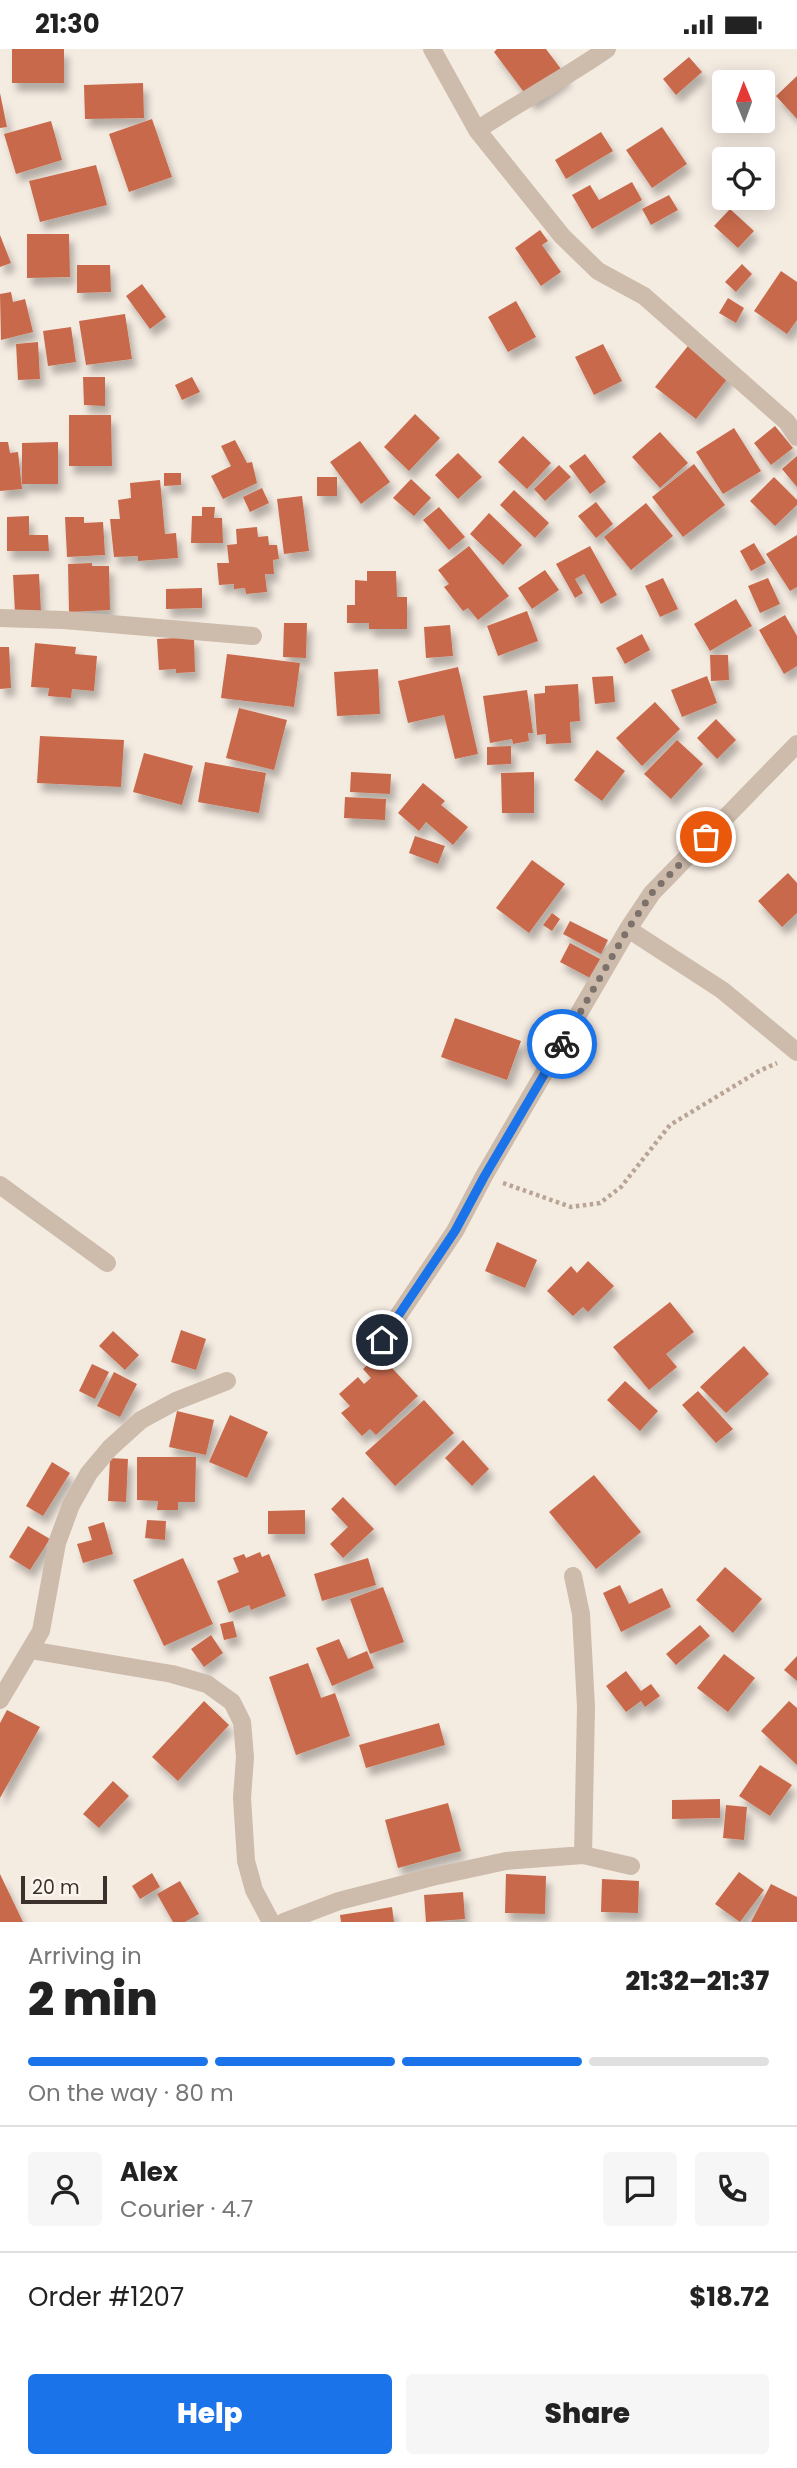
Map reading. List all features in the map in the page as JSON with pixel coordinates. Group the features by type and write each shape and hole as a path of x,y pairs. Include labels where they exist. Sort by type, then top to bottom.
{"street":[{"path":"432,49 477,130 562,236 598,271 644,296 787,422 797,437"},
{"path":"477,130 607,49"},
{"path":"0,618 64,620 253,636"},
{"path":"382,1340 455,1231 628,929 652,893 797,744"},
{"path":"628,929 722,990 791,1056"},
{"path":"0,1185 107,1263"},
{"path":"0,1700 41,1631 57,1543 71,1505 89,1473 110,1448 141,1420 176,1401 227,1381"},
{"path":"573,1576 581,1614 586,1707 583,1855"},
{"path":"30,1650 172,1674 207,1684 232,1702 242,1722 243,1733 245,1757 242,1798 246,1861 254,1890 271,1922"},
{"path":"284,1922 339,1901 506,1861 583,1855 631,1866"}],"path":[{"path":"484,1177 572,1207 600,1203 621,1187 670,1125 759,1071 791,1056"}],"building":[{"path":"12,49 64,49 64,83 12,83"},
{"path":"497,49 546,49 567,77 532,103 494,52"},
{"path":"689,57 702,72 676,95 663,79"},
{"path":"797,76 797,119 776,96"},
{"path":"143,83 144,118 85,119 84,85"},
{"path":"0,93 7,127 0,128"},
{"path":"152,119 172,177 129,192 109,134"},
{"path":"51,121 62,160 16,174 4,134"},
{"path":"662,127 687,164 652,188 626,150"},
{"path":"601,132 613,151 566,179 555,160"},
{"path":"96,165 107,205 40,222 29,181"},
{"path":"632,182 642,200 592,229 572,195 590,185 599,200"},
{"path":"669,195 678,210 651,225 642,209"},
{"path":"731,210 754,231 738,248 714,226"},
{"path":"540,230 548,241 542,245 561,272 541,286 515,248"},
{"path":"27,234 69,234 70,277 27,278"},
{"path":"0,235 11,263 0,267"},
{"path":"742,264 752,274 736,292 725,282"},
{"path":"77,265 110,265 111,292 77,293"},
{"path":"781,271 797,282 797,320 787,334 754,311"},
{"path":"142,284 166,317 150,329 126,296"},
{"path":"11,292 13,302 25,299 33,332 1,340 0,294"},
{"path":"728,298 744,308 736,323 719,313"},
{"path":"516,301 536,337 508,352 488,317"},
{"path":"125,314 132,359 86,365 79,321"},
{"path":"71,327 76,362 48,366 43,331"},
{"path":"692,341 732,373 696,419 655,387"},
{"path":"38,342 40,379 18,380 16,344"},
{"path":"603,344 622,381 594,395 575,357"},
{"path":"83,377 105,377 105,406 84,405"},
{"path":"192,377 200,392 182,400 175,385"},
{"path":"415,414 440,438 409,471 384,447"},
{"path":"69,415 111,415 112,466 69,466"},
{"path":"775,426 793,448 771,465 754,443"},
{"path":"734,428 761,471 723,494 696,452"},
{"path":"660,432 688,463 660,488 632,457"},
{"path":"523,436 551,463 527,489 498,462"},
{"path":"235,440 247,463 252,462 257,483 223,499 211,476 231,466 221,446"},
{"path":"360,441 390,482 361,504 330,462"},
{"path":"0,442 8,442 10,453 18,452 22,489 0,491"},
{"path":"58,442 58,484 22,484 22,443"},
{"path":"458,453 482,477 458,499 435,475"},
{"path":"585,454 606,482 590,494 569,466"},
{"path":"797,456 797,487 782,469"},
{"path":"694,464 725,505 683,537 652,497"},
{"path":"559,465 571,477 545,501 534,489"},
{"path":"164,473 181,473 181,485 164,486"},
{"path":"317,477 337,477 337,496 317,496"},
{"path":"774,477 797,500 797,505 775,526 750,501"},
{"path":"411,479 431,498 414,516 393,498"},
{"path":"160,480 165,534 176,533 178,558 138,561 138,556 114,557 110,519 120,519 118,500 131,498 130,483"},
{"path":"262,488 269,503 250,512 243,497"},
{"path":"514,490 549,523 535,538 500,505"},
{"path":"302,496 309,551 284,554 277,499"},
{"path":"596,502 613,524 596,538 578,516"},
{"path":"646,503 673,536 631,570 604,537"},
{"path":"202,507 215,507 214,518 222,518 223,543 191,543 192,516 202,516"},
{"path":"439,507 465,537 449,550 423,520"},
{"path":"489,513 522,545 503,565 470,534"},
{"path":"29,516 29,535 48,535 49,551 7,551 7,517"},
{"path":"65,517 84,517 84,523 103,522 105,555 67,557"},
{"path":"257,527 258,537 268,536 269,545 277,545 279,559 273,560 274,574 265,574 267,592 246,594 245,588 234,589 234,584 219,585 217,563 229,563 227,545 237,544 236,529"},
{"path":"797,535 797,587 790,591 766,554"},
{"path":"754,543 766,563 751,571 740,551"},
{"path":"469,546 509,596 478,620 468,608 463,611 444,587 449,584 438,570"},
{"path":"590,546 617,595 601,604 584,574 575,579 583,593 575,598 556,564"},
{"path":"92,563 92,566 109,566 110,610 69,612 68,564"},
{"path":"545,570 559,590 532,609 518,588"},
{"path":"367,571 396,571 397,597 407,597 407,629 369,629 369,623 347,623 347,605 355,605 355,580 367,581"},
{"path":"39,574 41,612 15,613 13,575"},
{"path":"663,578 678,609 660,617 645,586"},
{"path":"768,578 780,604 760,613 748,586"},
{"path":"202,588 202,608 166,609 166,589"},
{"path":"736,599 752,626 710,651 694,624"},
{"path":"527,611 538,641 498,656 487,626"},
{"path":"785,615 797,636 797,666 784,674 759,630"},
{"path":"284,623 307,623 306,658 283,657"},
{"path":"450,625 453,656 426,658 424,627"},
{"path":"642,634 650,650 625,664 616,648"},
{"path":"194,637 195,672 159,670 157,639"},
{"path":"35,643 76,647 75,654 97,656 94,691 72,689 71,698 48,696 49,688 31,687"},
{"path":"0,647 9,647 11,688 0,689"},
{"path":"227,654 300,663 294,707 221,698"},
{"path":"710,655 728,655 729,680 711,681"},
{"path":"458,667 478,754 455,759 444,715 408,723 398,681"},
{"path":"378,669 380,714 337,716 334,672"},
{"path":"613,676 615,702 595,704 592,677"},
{"path":"707,676 717,703 682,717 671,690"},
{"path":"578,684 580,721 570,722 571,743 546,744 546,734 537,735 534,694 545,693 545,686"},
{"path":"527,690 533,733 528,733 529,741 513,744 512,739 490,743 483,696"},
{"path":"655,702 680,729 642,766 616,738"},
{"path":"239,708 287,720 274,770 226,758"},
{"path":"716,719 736,740 717,759 697,738"},
{"path":"40,736 124,740 121,787 37,783"},
{"path":"677,740 703,764 671,799 644,774"},
{"path":"511,746 511,764 487,765 487,747"},
{"path":"597,750 625,771 602,801 574,780"},
{"path":"144,753 193,766 182,805 133,792"},
{"path":"205,762 266,773 259,813 198,802"},
{"path":"351,772 391,774 390,794 350,792"},
{"path":"534,772 534,813 502,813 501,773"},
{"path":"423,783 445,801 441,805 468,827 453,845 426,822 419,831 398,813"},
{"path":"345,797 386,799 385,820 344,818"},
{"path":"415,836 445,846 438,864 409,853"},
{"path":"532,860 565,884 529,933 496,908"},
{"path":"788,873 797,883 797,913 782,927 758,901"},
{"path":"552,913 560,919 552,931 543,925"},
{"path":"570,921 608,940 601,954 563,934"},
{"path":"570,943 602,960 592,979 560,962"},
{"path":"455,1018 521,1041 507,1080 441,1057"},
{"path":"497,1242 537,1260 525,1288 485,1271"},
{"path":"588,1261 614,1286 588,1312 583,1307 573,1316 547,1291 571,1266 577,1273"},
{"path":"670,1302 694,1332 666,1354 677,1367 649,1390 613,1347"},
{"path":"181,1330 206,1339 196,1370 171,1362"},
{"path":"113,1331 139,1355 125,1370 99,1346"},
{"path":"744,1346 769,1374 726,1413 700,1387"},
{"path":"379,1354 418,1396 376,1435 370,1429 362,1436 341,1413 350,1406 339,1394 358,1377 364,1384 371,1378 363,1369"},
{"path":"92,1364 109,1372 95,1399 79,1391"},
{"path":"114,1372 137,1384 120,1417 97,1406"},
{"path":"625,1381 658,1411 640,1431 607,1400"},
{"path":"698,1391 733,1429 716,1443 682,1405"},
{"path":"424,1400 454,1433 395,1486 365,1453"},
{"path":"177,1411 214,1420 206,1455 169,1447"},
{"path":"230,1415 268,1432 247,1478 209,1462"},
{"path":"463,1440 489,1469 472,1486 445,1458"},
{"path":"137,1457 196,1457 195,1502 178,1502 178,1510 157,1510 158,1501 137,1500"},
{"path":"110,1458 128,1459 126,1502 108,1501"},
{"path":"52,1462 70,1473 43,1516 26,1506"},
{"path":"594,1475 641,1532 596,1569 549,1512"},
{"path":"343,1497 374,1529 343,1558 330,1544 348,1527 331,1509"},
{"path":"305,1510 305,1534 268,1534 268,1511"},
{"path":"147,1520 166,1521 165,1540 145,1538"},
{"path":"104,1522 113,1554 83,1563 77,1544 92,1540 88,1527"},
{"path":"28,1526 50,1539 30,1570 9,1557"},
{"path":"260,1552 262,1557 269,1554 286,1596 251,1610 249,1605 229,1613 217,1581 239,1572 233,1558 244,1554 246,1558"},
{"path":"183,1558 213,1624 164,1646 133,1580"},
{"path":"368,1558 376,1585 322,1601 314,1574"},
{"path":"725,1567 762,1599 733,1633 696,1600"},
{"path":"620,1585 629,1604 662,1588 671,1607 621,1632 603,1593"},
{"path":"383,1587 404,1642 370,1654 350,1599"},
{"path":"233,1621 237,1637 224,1640 220,1624"},
{"path":"700,1625 710,1636 676,1665 666,1654"},
{"path":"211,1635 223,1653 204,1667 191,1649"},
{"path":"339,1639 348,1659 367,1651 374,1668 332,1686 316,1648"},
{"path":"724,1654 755,1678 728,1712 697,1688"},
{"path":"797,1656 797,1681 784,1670"},
{"path":"308,1663 321,1698 335,1693 350,1736 296,1755 269,1677"},
{"path":"626,1671 641,1691 651,1684 660,1696 645,1707 641,1701 626,1712 606,1686"},
{"path":"204,1701 229,1725 178,1781 152,1757"},
{"path":"789,1701 797,1708 797,1765 761,1731"},
{"path":"7,1710 40,1727 0,1798 0,1723"},
{"path":"439,1723 445,1745 366,1768 359,1745"},
{"path":"760,1765 792,1785 770,1816 739,1796"},
{"path":"113,1781 129,1796 99,1828 83,1814"},
{"path":"720,1799 720,1818 672,1819 672,1800"},
{"path":"448,1803 461,1851 398,1868 385,1820"},
{"path":"726,1805 747,1807 744,1840 723,1838"},
{"path":"739,1872 764,1890 740,1922 715,1904"},
{"path":"152,1873 160,1887 140,1899 132,1886"},
{"path":"0,1874 23,1922 0,1922"},
{"path":"506,1874 546,1876 545,1914 505,1913"},
{"path":"602,1879 639,1881 638,1913 601,1912"},
{"path":"180,1881 199,1914 185,1922 173,1922 157,1894"},
{"path":"771,1884 797,1897 797,1922 751,1922"},
{"path":"463,1892 465,1919 426,1922 424,1895"},
{"path":"392,1907 394,1922 341,1922 340,1915"}],"way so far":[{"path":"562,1044 628,929 652,893 706,837"}],"route":[{"path":"382,1340 455,1231 562,1044"}]}
